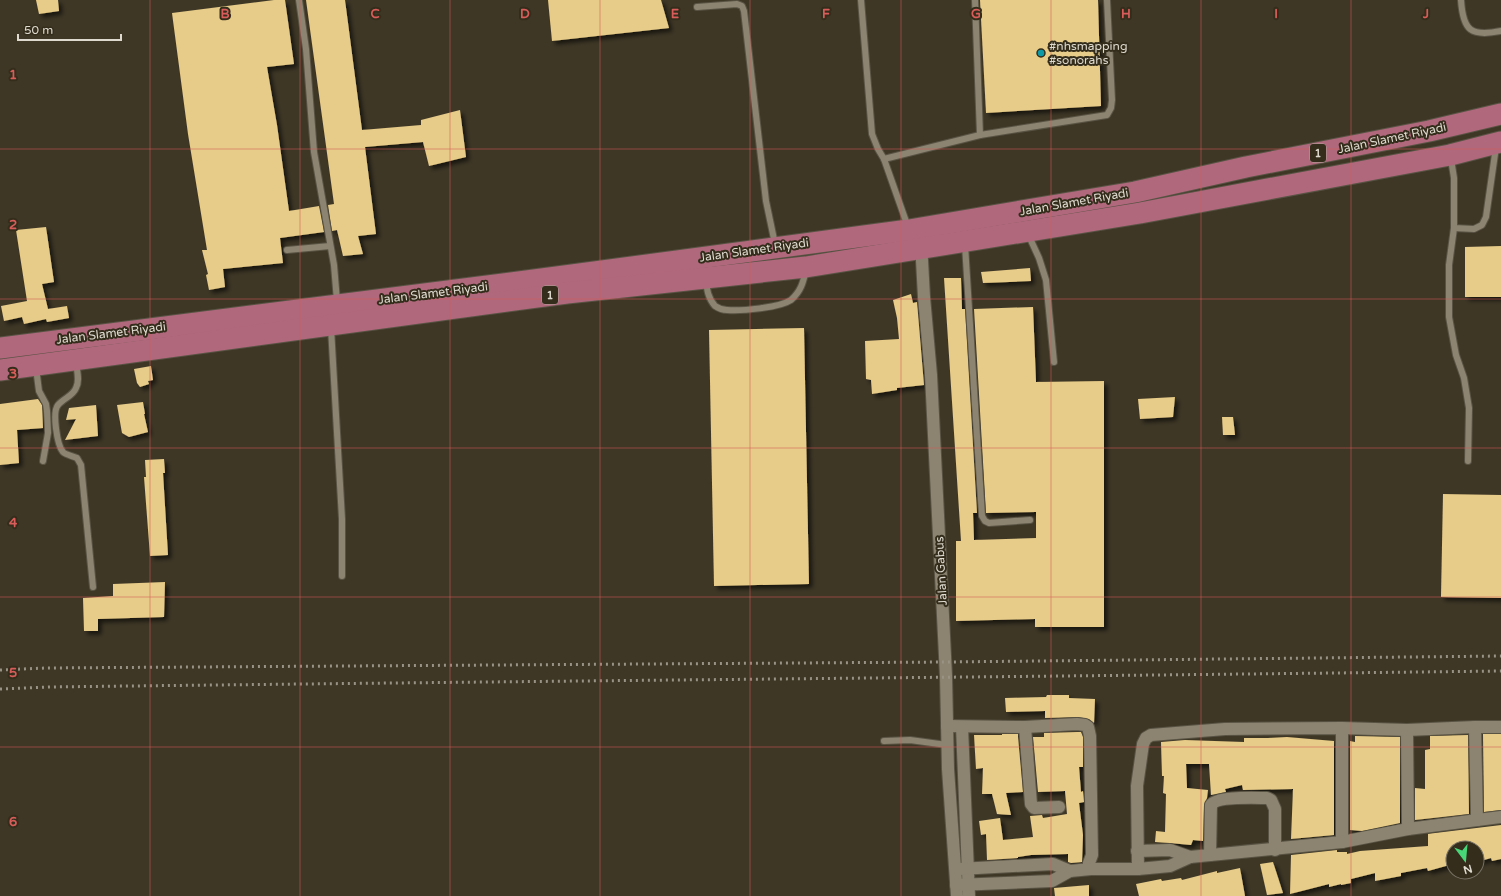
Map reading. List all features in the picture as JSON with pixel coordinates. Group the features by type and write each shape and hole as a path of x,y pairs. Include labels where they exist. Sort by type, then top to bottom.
{"highway":[{"name":"Jalan Slamet Riyadi","path":"0,348 75,349 331,324 567,293 806,266 916,235 1135,192 1246,167 1429,131 1501,114"},
{"name":"Jalan Slamet Riyadi","path":"0,370 36,365 75,349 338,305 775,247 916,235 965,240 1100,220 1450,155 1499,142"}],"street":[{"name":"Jalan Gabus","path":"916,235 924,297 931,375 946,676 947,745 961,869"},
{"path":"947,726 1025,727 1077,724 1088,727 1090,736 1092,855 1090,869"},
{"path":"962,726 962,890 1052,881 1070,871 1090,869 1138,869 1170,866 1190,857 1275,850 1342,842 1408,829 1501,817"},
{"path":"1025,727 1031,804 1034,808 1059,806"},
{"path":"1475,727 1477,820"},
{"path":"1138,869 1139,770 1143,744 1146,738 1151,735 1225,729 1342,728 1407,730 1475,727 1501,728"},
{"path":"1342,728 1342,842"},
{"path":"1407,730 1408,829"},
{"path":"1210,855 1210,805 1212,802 1222,799 1267,798 1271,800 1275,809 1275,850"},
{"path":"1137,851 1170,850 1190,857"},
{"path":"961,869 1053,864 1070,871"}],"lane":[{"path":"299,0 306,49 314,152 334,264 338,305"},
{"path":"861,0 872,134 916,235"},
{"path":"975,0 980,135"},
{"path":"884,159 980,135 1107,115 1111,108 1112,100 1107,0"},
{"path":"1461,0 1466,25 1470,30 1475,33 1501,31"},
{"path":"697,7 737,4 742,6 744,11 766,201 775,247"},
{"path":"1454,228 1474,229 1482,225 1486,217 1492,171 1499,142"},
{"path":"1450,155 1454,178 1454,228 1449,265 1449,317 1456,355 1464,378 1469,408 1468,461"},
{"path":"1026,231 1040,258 1046,280 1054,362"},
{"path":"965,240 982,516 988,523 1030,520"},
{"path":"287,250 330,246"},
{"path":"705,278 708,296 716,306 725,311 769,308 791,300 801,288 806,266"},
{"path":"331,324 342,519 342,576"},
{"path":"75,349 78,382 76,389 71,395 57,405 55,412 60,448 65,454 77,458 81,466 93,587"},
{"path":"36,365 39,391 48,411 48,434 43,461"},
{"path":"884,741 910,740 947,745"}],"building":[{"path":"36,0 58,0 59,11 39,14"},
{"path":"274,0 285,0 294,64 267,67 289,211 319,206 324,232 280,238 283,263 223,269 225,287 209,290 206,275 208,274 202,250 207,250 188,134 172,13"},
{"path":"306,0 345,0 362,130 421,125 421,120 460,110 466,157 429,166 423,142 365,147 376,234 358,236 363,254 343,256 337,230 332,231 328,205 334,204"},
{"path":"548,0 661,0 669,28 552,41"},
{"name":"#nhsmapping #sonorahs","path":"980,0 1098,0 1101,106 986,113"},
{"path":"46,227 54,282 42,284 48,309 67,306 69,318 47,322 46,319 24,324 22,317 4,321 1,306 27,301 16,230"},
{"path":"1501,246 1501,297 1465,297 1465,247"},
{"path":"1030,268 1031,281 983,283 981,272"},
{"path":"944,278 961,278 962,309 965,309 977,513 973,513 974,540 1036,538 1036,512 986,513 974,309 1033,307 1036,382 1104,381 1104,627 1035,627 1035,619 956,621 956,541 961,541"},
{"path":"911,294 913,303 917,302 924,385 897,388 897,390 872,394 871,380 866,379 865,341 899,339 897,318 893,300"},
{"path":"804,328 809,584 714,586 709,330"},
{"path":"151,366 153,380 148,381 149,384 140,387 137,383 134,369"},
{"path":"1175,397 1173,417 1140,419 1138,399"},
{"path":"38,399 42,405 43,428 17,430 19,463 0,465 0,404"},
{"path":"143,402 148,432 129,437 122,433 117,405"},
{"path":"96,405 98,436 65,440 76,419 66,420 69,408"},
{"path":"1222,417 1233,417 1235,435 1223,435"},
{"path":"164,459 165,473 163,473 168,555 150,556 144,477 146,477 145,460"},
{"path":"1443,494 1501,495 1501,598 1441,597"},
{"path":"165,582 164,617 98,619 98,631 84,631 83,598 113,596 113,584"},
{"path":"1047,695 1069,695 1069,698 1095,699 1094,723 1089,719 1078,717 1045,718 1045,711 1006,712 1005,698 1046,697"},
{"path":"1081,732 1083,737 1083,767 1079,767 1081,792 1083,791 1084,802 1079,803 1083,835 1082,862 1068,862 1068,854 1031,855 1018,858 987,860 986,834 981,835 979,821 1000,818 1003,840 1033,837 1030,816 1042,815 1043,818 1067,814 1065,791 1038,792 1033,737 1044,737 1044,733"},
{"path":"1018,734 1023,792 1006,793 1011,815 997,814 992,794 982,794 983,768 976,769 974,735"},
{"path":"1483,734 1501,734 1501,810 1484,812"},
{"path":"1468,735 1469,814 1415,820 1415,788 1425,789 1425,750 1430,749 1430,736"},
{"path":"1355,736 1400,737 1400,823 1362,831 1350,830 1350,741 1355,742"},
{"path":"1287,737 1334,741 1334,835 1291,839 1293,789 1243,790 1242,785 1225,789 1226,792 1211,795 1209,764 1186,764 1187,788 1208,790 1204,805 1203,841 1193,840 1191,845 1155,842 1156,831 1165,832 1166,794 1163,793 1164,776 1162,776 1161,742 1185,740 1244,742 1244,738"},
{"path":"1501,825 1501,859 1492,861 1491,858 1485,860 1485,840 1445,840 1445,866 1428,871 1427,868 1401,873 1401,876 1375,881 1375,873 1351,879 1351,883 1329,887 1329,884 1290,894 1291,855 1337,850 1337,852 1347,852 1347,854 1360,851 1428,846 1427,834"},
{"path":"1273,862 1283,893 1267,895 1260,864"},
{"path":"1240,868 1245,896 1139,896 1136,884 1161,879 1162,881 1181,878 1182,880 1217,871 1217,873"},
{"path":"1089,885 1089,896 1055,896 1054,888"}],"railway":[{"path":"0,670 45,668 945,662 1501,656"},
{"path":"0,689 48,687 1501,671"}],"place":[{"name":"#nhsmapping #sonorahs","path":"1041,53"}]}
